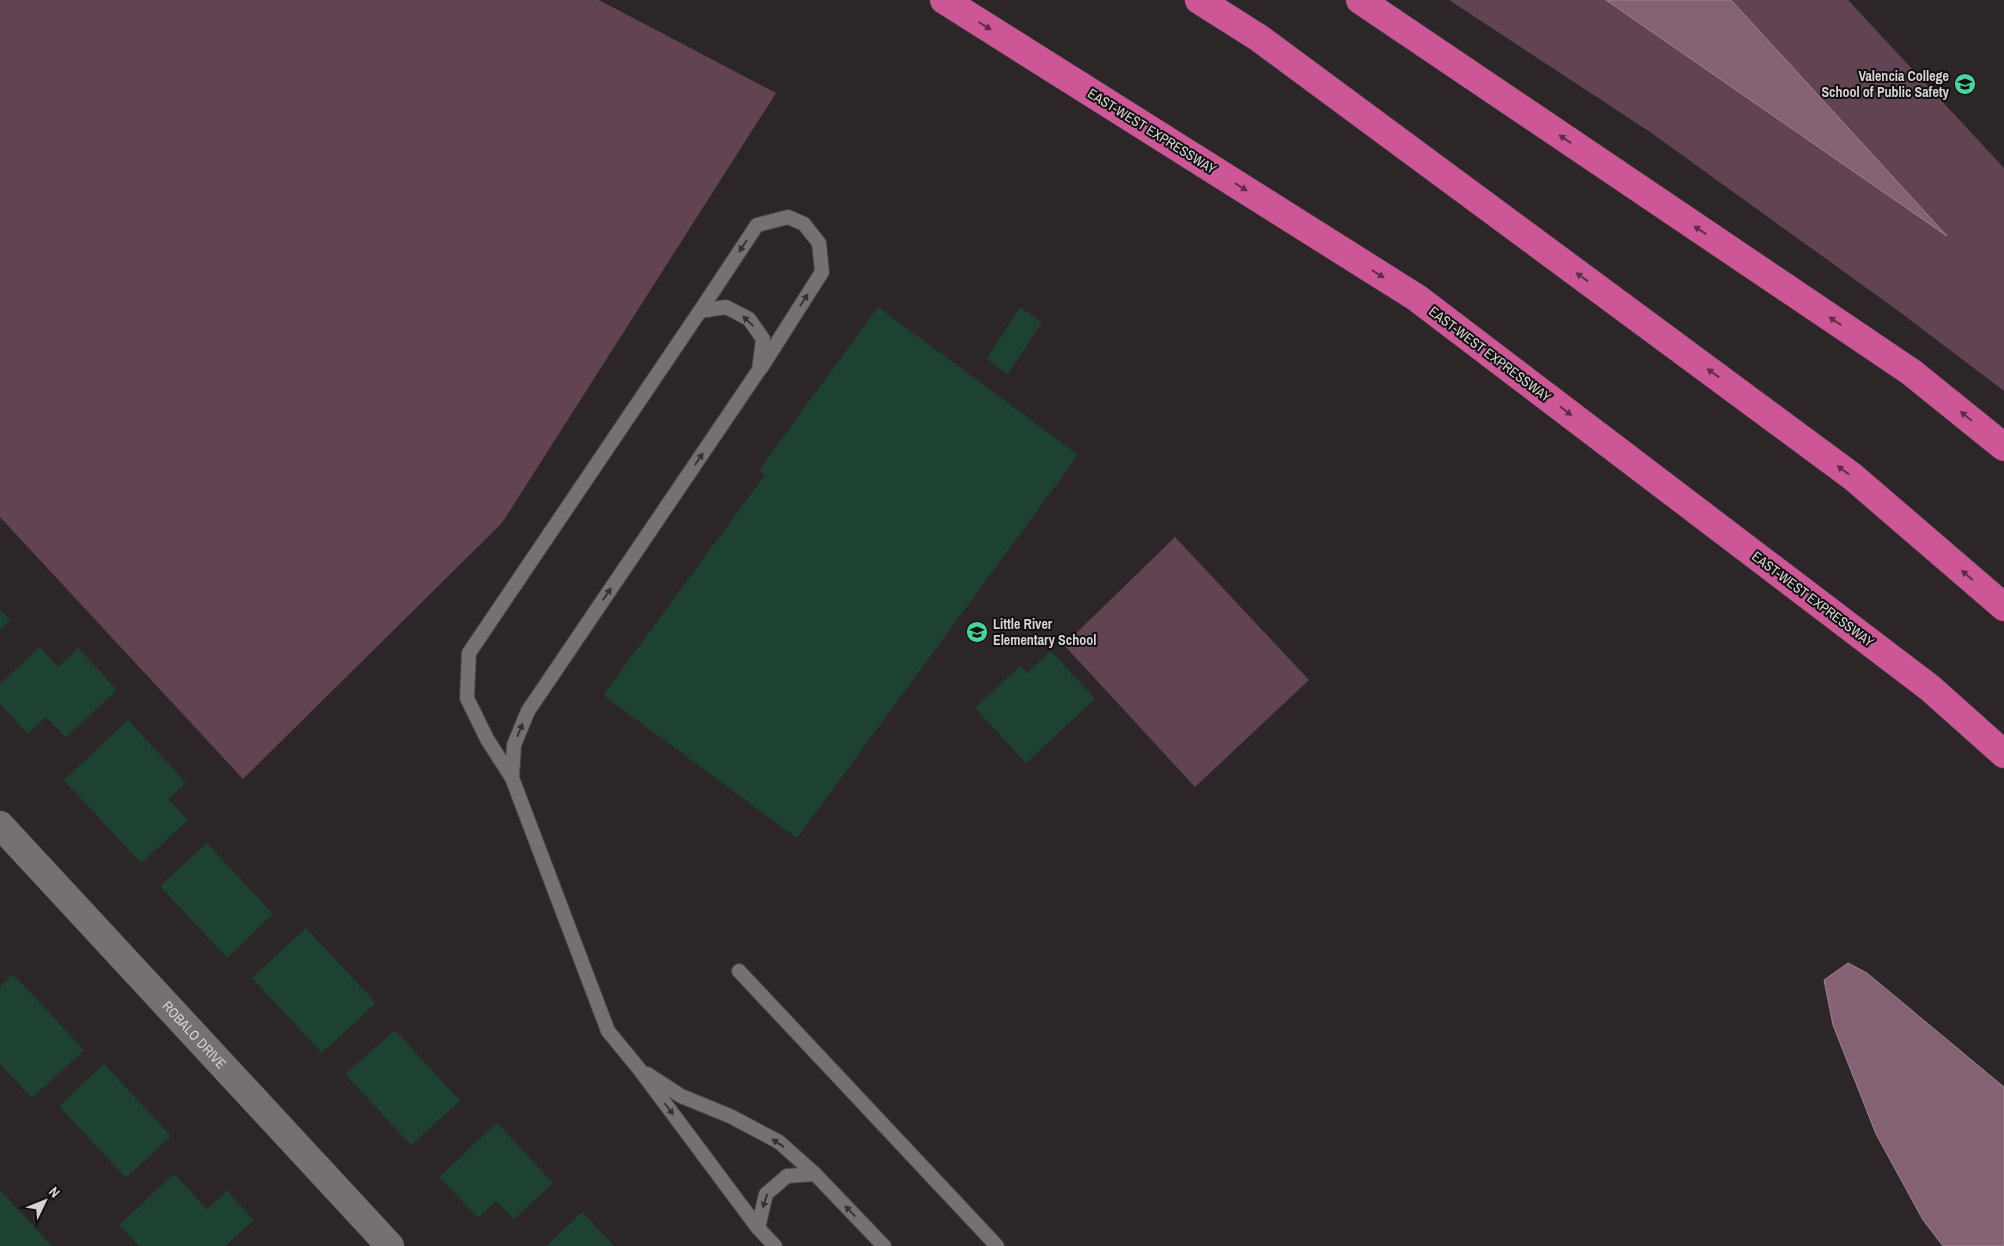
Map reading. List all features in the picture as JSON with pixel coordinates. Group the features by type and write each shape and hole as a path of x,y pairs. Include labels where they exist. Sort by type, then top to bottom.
{"highway":[{"name":"EAST-WEST EXPRESSWAY","path":"944,0 1417,298 1930,688 2004,754"},
{"path":"1199,0 1259,38 1853,477 2004,607"},
{"path":"1360,0 1911,372 2004,447"},
{"path":"1930,688 2004,773"}],"street":[{"name":"ROBALO DRIVE","path":"0,825 390,1246"}],"lane":[{"path":"512,778 514,745 528,711 759,370 822,272 819,243 804,224 788,216 757,225 469,653 467,698 487,739 512,778 608,1030 758,1228 775,1246"},
{"path":"700,311 726,307 749,319 763,339 759,370"},
{"path":"739,971 997,1246"},
{"path":"640,1070 681,1096 730,1116 779,1142 815,1174 884,1246"},
{"path":"758,1228 766,1194 787,1176 815,1174"}],"shaded area":[{"path":"0,0 599,0 776,93 502,523 243,779 0,517"},
{"path":"1449,0 1606,0 1945,234 1731,0 1848,0 2004,168 2004,391 1897,310 1650,132"},
{"path":"1606,0 1731,0 1947,236"},
{"path":"1175,537 1309,680 1195,787 1064,645"},
{"path":"1848,963 1867,973 2004,1087 2004,1246 1943,1246 1923,1220 1876,1134 1833,1025 1824,980"}],"building":[{"path":"878,307 1078,455 797,838 603,695 765,475 759,470"},
{"path":"1020,307 1042,322 1008,374 987,359"},
{"path":"0,609 10,620 0,630"},
{"path":"40,647 58,667 78,648 117,690 66,737 46,717 28,734 0,704 0,684"},
{"path":"1051,651 1095,699 1026,763 975,708 1020,666 1027,673"},
{"path":"128,720 186,783 168,799 188,820 141,863 64,780"},
{"path":"207,843 273,914 227,958 160,886"},
{"path":"306,928 376,1003 322,1053 252,978"},
{"path":"13,974 84,1050 32,1098 0,1064 0,987"},
{"path":"395,1030 460,1101 411,1145 345,1074"},
{"path":"104,1064 171,1136 126,1178 59,1106"},
{"path":"497,1123 553,1183 514,1219 496,1201 478,1218 439,1177"},
{"path":"174,1174 207,1209 227,1191 254,1220 225,1246 139,1246 119,1225"},
{"path":"0,1190 52,1246 0,1246"},
{"path":"582,1212 614,1246 546,1246"}],"place":[{"name":"Valencia College School of Public Safety","path":"1965,84"},
{"name":"Little River Elementary School","path":"977,632"}]}
